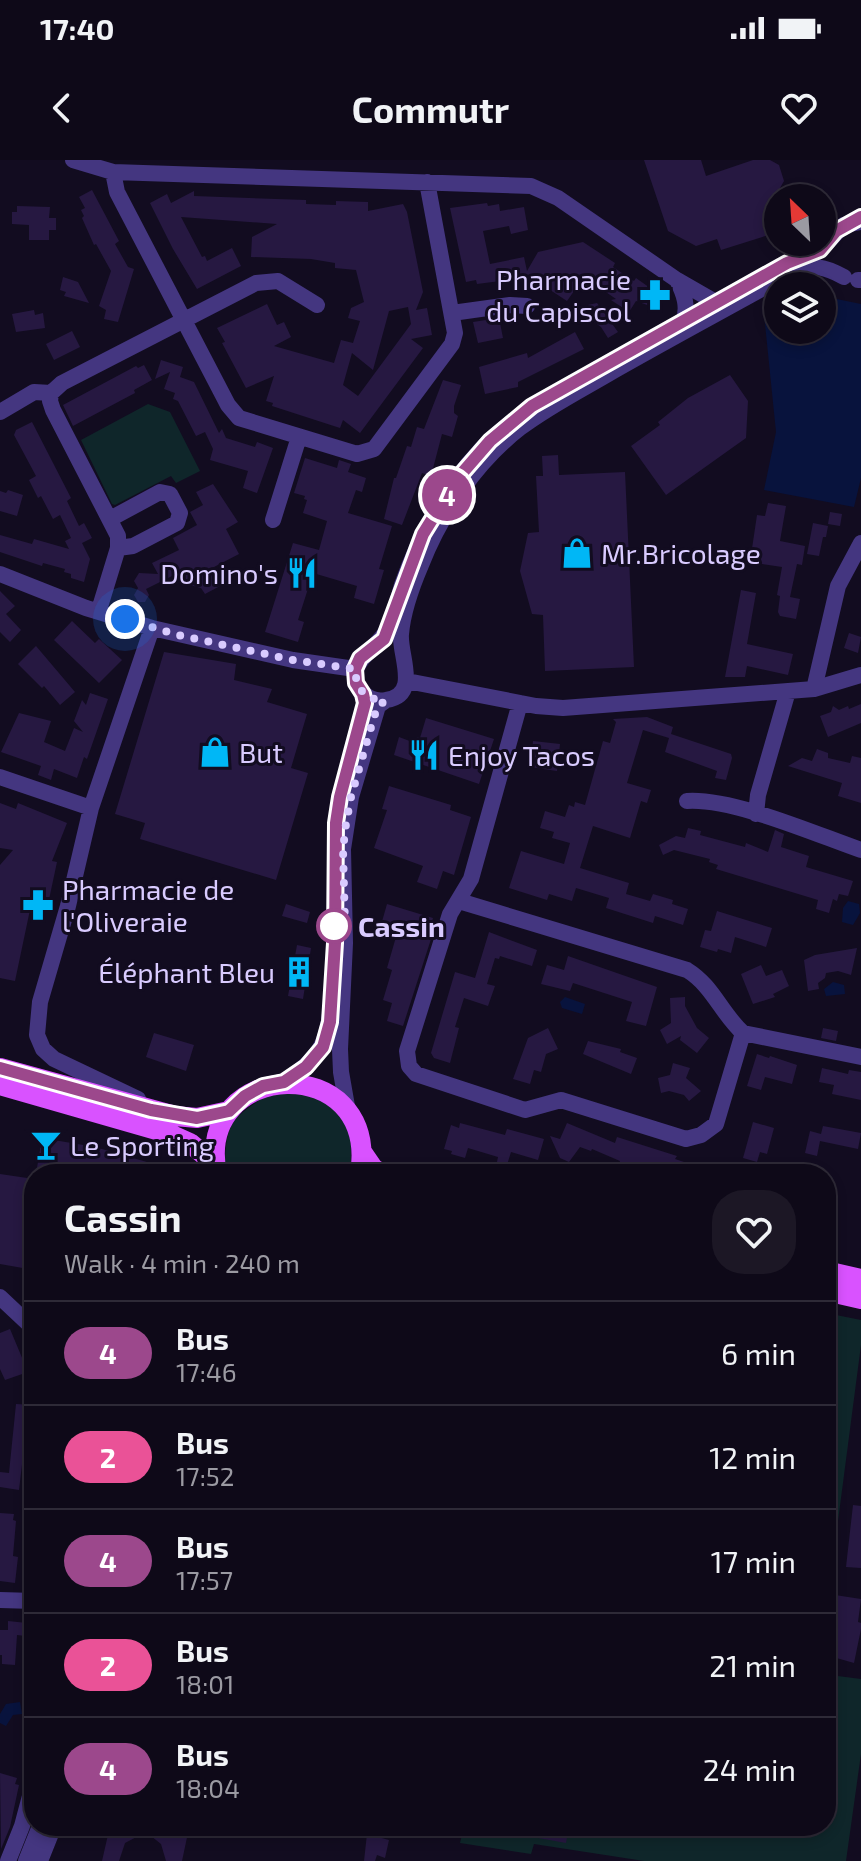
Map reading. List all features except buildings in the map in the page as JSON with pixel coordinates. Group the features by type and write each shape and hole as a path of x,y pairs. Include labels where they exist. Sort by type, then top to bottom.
{"main road":[{"path":"0,1068 175,1116 197,1118 229,1111"},
{"path":"216,1164 215,1145 229,1111 245,1096 263,1086 284,1082 302,1083 320,1089 348,1112 358,1131 361,1164"},
{"path":"0,1085 170,1134 190,1143 211,1164"},
{"path":"362,1152 370,1164"},
{"path":"836,1273 861,1279"},
{"path":"836,1293 861,1299"}],"street":[{"path":"73,160 113,172 531,186 546,191 677,280 717,303"},
{"path":"113,172 117,192 228,405 239,418 357,454 374,449 452,344 455,333 427,182"},
{"path":"836,233 844,225 858,221"},
{"path":"385,701 373,700 363,694 356,683 355,669 360,658 384,639 423,534 457,479 490,441 532,406 787,263 805,256"},
{"path":"830,256 831,264 856,279"},
{"path":"348,1112 340,1049 345,943 343,849 351,797 378,706 395,697 407,681 400,641 402,624 412,585 432,538 465,485 497,449 519,429 576,393 792,272 808,266 823,266 856,279"},
{"path":"99,610 118,548 118,536 53,410 51,393 62,383 266,280 278,281 317,305"},
{"path":"677,280 687,312 683,322"},
{"path":"452,313 510,305 527,306"},
{"path":"0,412 34,392 51,393"},
{"path":"273,520 299,437"},
{"path":"110,519 160,492 170,494 180,513 177,523 133,546 118,548"},
{"path":"814,689 838,586 861,543"},
{"path":"0,574 86,608 152,628 293,660 355,669"},
{"path":"152,628 91,808 68,906 40,1002 37,1035 43,1049 54,1059 175,1116"},
{"path":"369,651 382,648 394,652 403,661"},
{"path":"407,681 520,703 563,708 814,689 861,675"},
{"path":"756,814 758,795 788,691"},
{"path":"284,1082 306,1067 323,1047 330,1022 335,943 336,823 340,797 363,715 363,694"},
{"path":"520,703 471,879 450,914 407,1051 409,1066 416,1074 525,1110 561,1100 686,1139 701,1135 716,1124 743,1033"},
{"path":"0,777 91,808"},
{"path":"687,801 703,800 756,814 861,850"},
{"path":"459,901 687,970 710,988 730,1022 743,1033 861,1057"},
{"path":"0,1297 24,1320"},
{"path":"0,1600 24,1601"},
{"path":"8,1861 24,1818"},
{"path":"26,1861 36,1836"},
{"path":"40,1861 50,1836"}],"green space":[{"path":"148,404 170,412 200,471 176,483 171,476 112,504 81,440"},
{"path":"271,1093 312,1095 330,1105 343,1120 351,1137 351,1164 225,1164 228,1133 246,1110"},
{"path":"836,1315 861,1320 861,1345 836,1536"},
{"path":"836,1676 861,1679 861,1754 846,1861 644,1861 534,1844 531,1854 460,1843 462,1836 836,1836"}],"shaded area":[{"path":"836,299 861,304 861,478 854,507 764,490 776,432 767,344 836,344"},
{"path":"848,901 859,904 860,913 853,925 842,922 843,908"},
{"path":"833,982 844,985 845,994 826,996 824,989"},
{"path":"565,997 585,1004 582,1014 562,1008 560,1002"},
{"path":"20,1702 22,1714 13,1715 6,1726 0,1723 0,1714 6,1704"}],"bus line":[{"name":"4","path":"0,1068 151,1110 197,1118 229,1111 245,1096 263,1086 284,1082 306,1067 323,1047 330,1022 335,943 336,823 365,703 356,683 355,669 360,658 384,639 423,534 457,479 490,441 532,406 787,263 820,250 836,231 861,217"}],"place":[{"name":"Pharmacie du Capiscol","path":"655,295"},
{"name":"Mr.Bricolage","path":"577,553"},
{"name":"Domino's","path":"302,573"},
{"name":"But","path":"215,752"},
{"name":"Enjoy Tacos","path":"424,755"},
{"name":"Pharmacie de l'Oliveraie","path":"38,905"},
{"name":"Cassin","path":"334,926"},
{"name":"Éléphant Bleu","path":"299,972"},
{"name":"Le Sporting","path":"46,1145"}],"route":[{"path":"125,619 178,635 293,660 355,669 356,683 363,694 373,700 385,701 378,706 374,717 351,797 343,849 345,926 334,926"}]}
